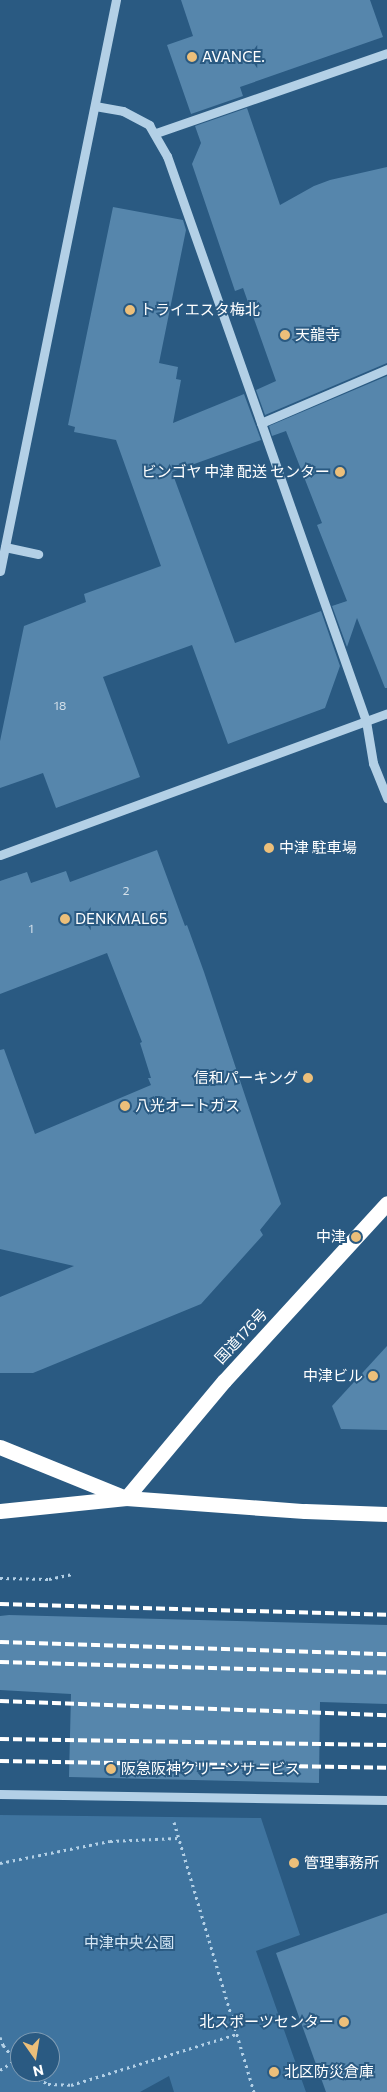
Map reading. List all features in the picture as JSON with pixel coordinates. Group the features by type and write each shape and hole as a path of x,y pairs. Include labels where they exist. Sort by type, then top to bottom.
{"highway":[{"name":"国道176号","path":"126,1498 224,1381 387,1203"},
{"path":"0,1447 126,1498"},
{"path":"0,1511 126,1498 387,1514"}],"street":[{"path":"0,572 116,0"},
{"path":"156,133 387,53"},
{"path":"95,106 123,111 149,126 156,133 167,156 366,721 373,763 387,798"},
{"path":"261,423 387,369"},
{"path":"5,547 38,554"},
{"path":"0,856 387,714"},
{"path":"0,1794 387,1800"}],"path":[{"path":"0,1578 49,1579 72,1574"},
{"path":"173,1797 173,1820 254,2092"},
{"path":"0,1863 110,1841 178,1838"},
{"path":"44,2082 48,2084 71,2085 237,2034"},
{"path":"0,2037 3,2045 10,2052"}],"green space":[{"name":"中津中央公園","path":"0,1815 261,1818 300,1935 256,1951 306,2092 174,2092 169,2076 140,2092 0,2092"}],"building":[{"path":"181,0 370,0 383,37 240,87 243,96 191,114 167,45 193,36"},
{"path":"247,108 280,205 314,186 330,180 387,167 387,363 265,415 256,390 276,381 243,288 235,291 192,164 201,143 195,126"},
{"path":"113,207 183,220 186,230 159,363 178,367 176,379 181,380 173,423 244,394 261,440 172,472 235,643 321,611 340,666 325,708 228,744 192,645 103,677 140,777 56,808 43,773 0,788 0,741 24,626 86,602 84,594 161,566 116,440 74,432 75,427 68,425"},
{"path":"387,376 387,688 385,688 357,618 347,647 332,606 347,601 317,525 322,523 286,431 272,436 269,426"},
{"name":"八光オートガス","path":"157,850 204,972 281,1204 260,1230 263,1235 201,1304 33,1373 0,1373 0,1297 74,1266 0,1249 0,1050 4,1049 35,1134 151,1085 148,1078 151,1078 140,1043 142,1042 107,953 0,994 0,881 27,872 31,883 66,871 70,882"},
{"name":"中津ビル","path":"387,1346 387,1430 341,1429 332,1406"},
{"path":"0,1616 387,1625 387,1704 320,1702 319,1783 69,1777 71,1694 0,1690"},
{"name":"北スポーツセンター","path":"387,1913 387,2092 326,2092 276,1953"}],"railway":[{"path":"0,1604 387,1615"},
{"path":"0,1642 387,1654"},
{"path":"0,1662 387,1673"},
{"path":"0,1701 387,1715"},
{"path":"0,1739 387,1745"},
{"path":"0,1761 387,1768"}],"place":[{"name":"AVANCE.","path":"192,57"},
{"name":"トライエスタ梅北","path":"130,310"},
{"name":"天龍寺","path":"285,335"},
{"name":"ビンゴヤ 中津 配送 センター","path":"340,472"},
{"name":"中津 駐車場","path":"269,848"},
{"name":"DENKMAL65","path":"65,919"},
{"name":"信和パーキング","path":"308,1078"},
{"name":"八光オートガス","path":"125,1106"},
{"name":"中津","path":"356,1237"},
{"name":"中津ビル","path":"373,1376"},
{"name":"阪急阪神クリーンサービス","path":"111,1769"},
{"name":"管理事務所","path":"294,1863"},
{"name":"北スポーツセンター","path":"344,2022"},
{"name":"北区防災倉庫","path":"274,2072"}]}
